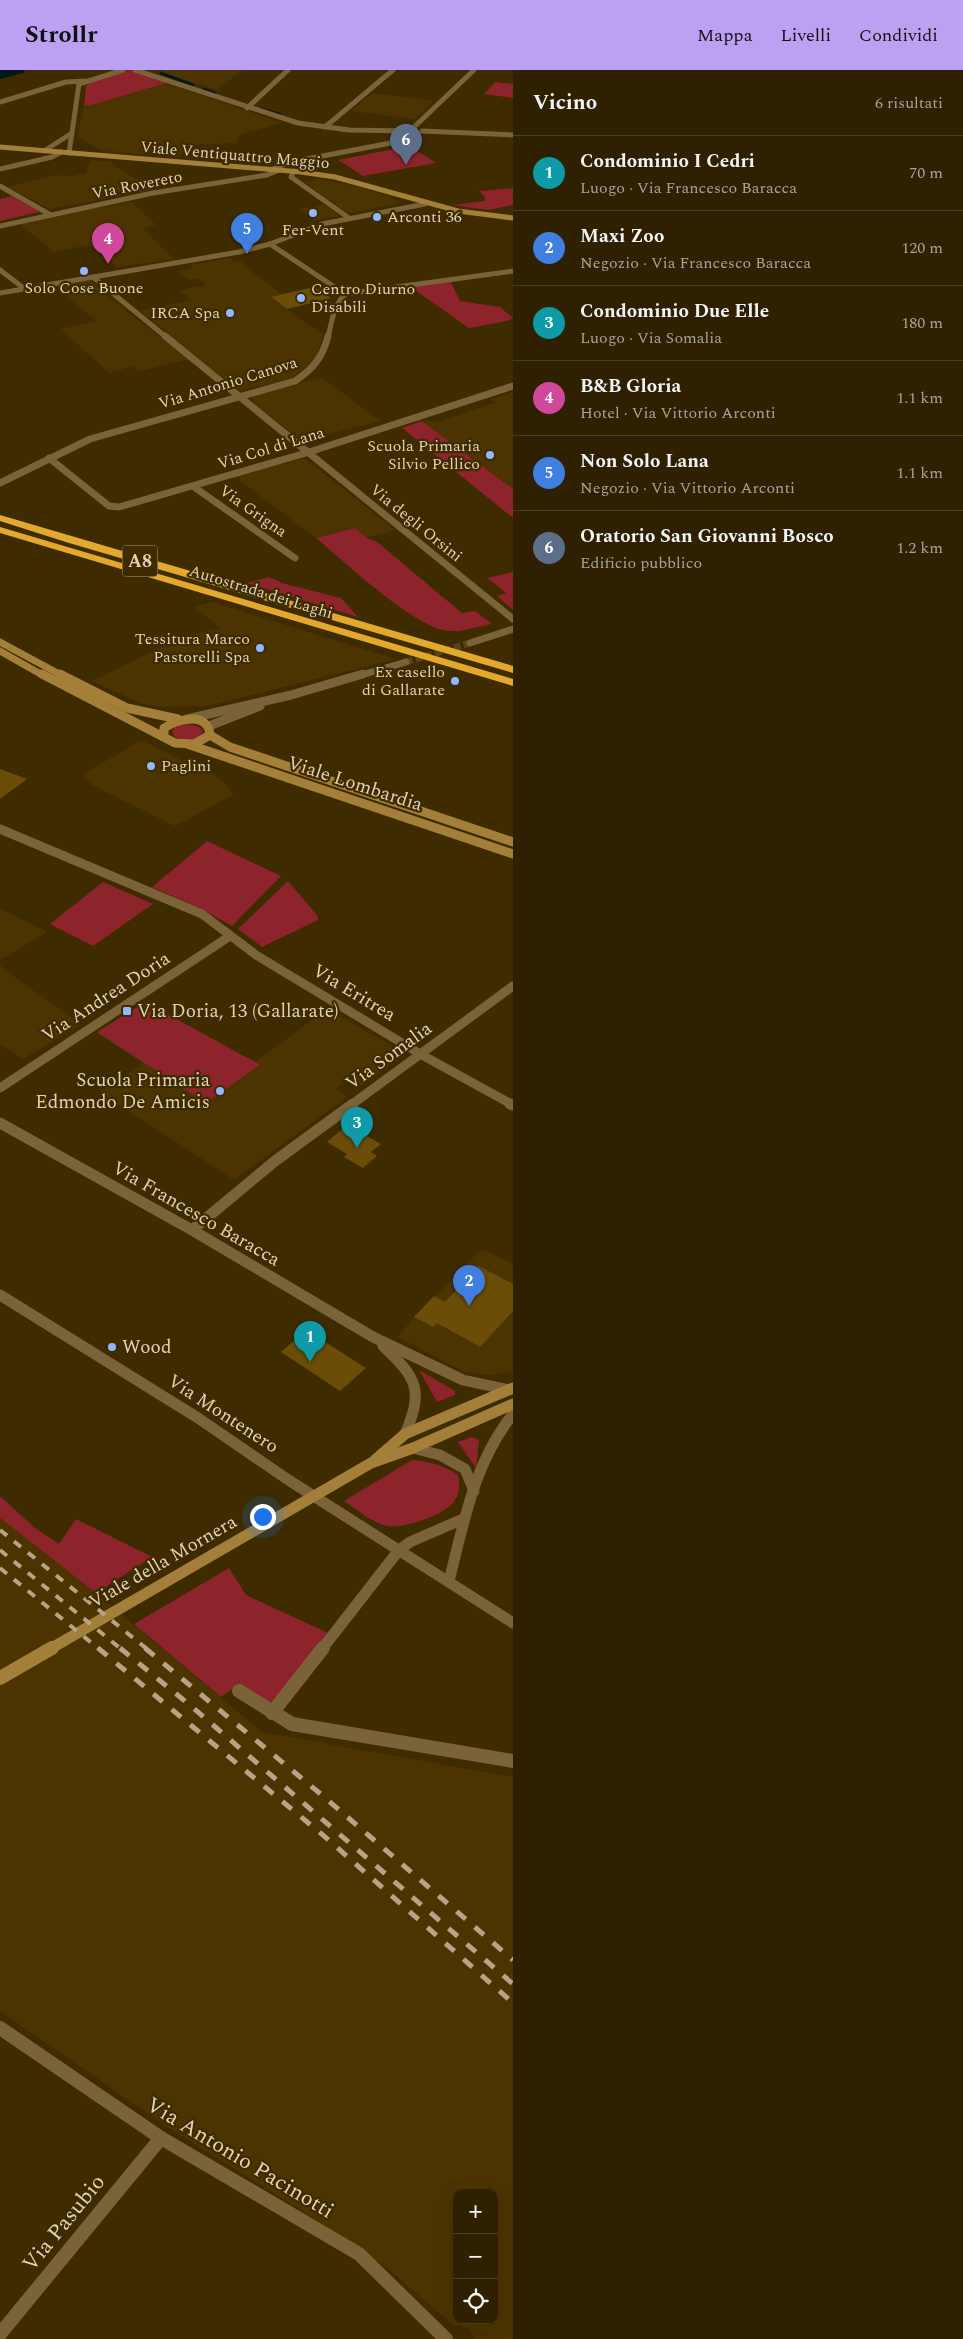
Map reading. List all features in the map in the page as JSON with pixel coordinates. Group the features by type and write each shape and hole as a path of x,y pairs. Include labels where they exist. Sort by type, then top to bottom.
{"highway":[{"name":"Autostrada dei Laghi","path":"0,518 513,670"},
{"name":"Autostrada dei Laghi","path":"0,530 513,684"}],"main road":[{"path":"0,147 43,151"},
{"name":"Viale Ventiquattro Maggio","path":"43,151 294,171 335,177 390,191 425,204 458,212 513,218"},
{"path":"0,642 108,700 127,708 183,719"},
{"path":"0,651 132,723 164,735 164,728 170,723 183,719"},
{"name":"Viale Lombardia","path":"183,719 197,720 230,747 513,842"},
{"path":"186,744 202,742 209,730"},
{"name":"Viale Lombardia","path":"164,735 176,743 186,744 513,854"},
{"path":"371,1464 405,1434 511,1389"},
{"path":"371,1464 413,1448 513,1404"},
{"name":"Viale della Mornera","path":"0,1678 371,1464"}],"street":[{"path":"69,153 80,84 123,70"},
{"path":"135,70 247,108 298,123 324,127 407,133 421,130 511,134"},
{"path":"149,75 154,70"},
{"path":"247,108 288,70"},
{"path":"324,127 393,70"},
{"path":"392,143 407,133 474,70"},
{"path":"0,102 66,82 86,81"},
{"path":"416,124 421,130 426,132 427,136"},
{"name":"Via Rovereto","path":"0,226 49,214 153,194 267,175 291,162 460,131"},
{"path":"35,161 43,151 72,133"},
{"path":"407,133 417,138"},
{"path":"0,169 35,161 61,152"},
{"path":"294,171 291,177 349,218"},
{"path":"0,186 49,214"},
{"path":"0,293 239,252 270,244 322,224 425,204"},
{"path":"270,244 344,294 513,270"},
{"path":"0,270 25,289"},
{"name":"Via degli Orsini","path":"93,277 306,453 513,619"},
{"name":"Via Antonio Canova","path":"0,483 90,439 295,381 312,369 322,357 335,310 344,294"},
{"name":"Via Col di Lana","path":"49,458 109,506 130,505 306,453 513,386"},
{"name":"Via Grigna","path":"194,487 296,558"},
{"path":"470,643 513,630"},
{"path":"183,719 291,695 406,662"},
{"path":"209,730 291,695"},
{"name":"Via Eritrea","path":"0,829 202,914 256,955 422,1055 513,1105"},
{"name":"Via Andrea Doria","path":"0,1088 230,936"},
{"name":"Via Somalia","path":"192,1230 275,1161 422,1055 513,986"},
{"name":"Via Francesco Baracca","path":"0,1123 192,1230 373,1337 463,1380 511,1389"},
{"name":"Via Montenero","path":"0,1295 198,1418 290,1481 513,1623"},
{"name":"Via Francesco Baracca","path":"373,1337 403,1364 417,1386 415,1412 405,1434"},
{"path":"448,1581 463,1519 486,1456 499,1430 513,1414"},
{"path":"413,1448 440,1455 465,1470 474,1491"},
{"path":"272,1713 399,1550 410,1542 463,1519"},
{"path":"240,1691 292,1724 513,1761"},
{"name":"Via Antonio Pacinotti","path":"0,2028 161,2138 360,2254 446,2339"},
{"name":"Via Pasubio","path":"0,2334 161,2138"}],"shaded area":[{"path":"130,70 166,83 92,105 84,105 86,86 89,83"},
{"path":"163,70 242,70 217,90 160,72"},
{"path":"496,82 513,84 513,98 484,94"},
{"path":"166,83 284,122 239,135 237,143 188,145 180,157 102,151 77,137 84,105 92,105"},
{"path":"372,93 434,101 414,119 351,111"},
{"path":"410,146 436,163 363,176 338,160"},
{"path":"91,160 114,162 112,165 125,171 123,172 157,189 49,209 8,187 55,175 72,176 87,172 86,168"},
{"path":"317,179 354,186 388,196 401,203 351,213 346,212 304,182"},
{"path":"513,188 513,205 488,210 452,205 485,201 485,197 479,191"},
{"path":"11,196 39,212 0,221 0,199"},
{"path":"132,202 156,225 142,228 174,259 116,267 96,247 92,248 89,245 54,252 20,224 71,212"},
{"path":"324,204 340,216 315,221 300,209"},
{"path":"231,258 233,261 241,260 250,270 282,294 272,298 323,335 317,358 292,378 240,391 140,311 191,300 179,290 206,285 199,279 190,280 177,271 192,268 190,265"},
{"path":"90,280 130,314 189,359 137,372 133,366 109,373 61,329 96,321 56,286"},
{"path":"450,280 460,301 500,307 513,318 507,321 469,328 409,286"},
{"path":"322,378 381,421 302,441 252,402 254,396 268,391"},
{"name":"Scuola Primaria Silvio Pellico","path":"513,392 513,489 422,421 440,421 495,403 490,399"},
{"path":"422,421 513,489 513,518 402,428"},
{"path":"305,458 395,530 367,538 354,528 316,538 239,480 241,479 237,476"},
{"path":"355,528 367,538 377,542 462,613 475,611 492,624 455,631 436,628 400,607 381,593 316,538"},
{"path":"513,572 513,610 497,596 506,593 487,578"},
{"path":"269,577 282,583 341,598 358,617 247,583"},
{"name":"Tessitura Marco Pastorelli Spa","path":"212,602 396,659 208,706 162,707 140,703 92,681 182,637 221,628 193,607"},
{"path":"188,724 200,727 203,731 201,735 191,740 176,738 172,733 173,729 180,725"},
{"path":"141,740 181,760 189,760 204,766 230,788 233,795 175,826 92,785 82,775"},
{"path":"207,841 281,876 232,926 200,908 152,887"},
{"path":"288,881 317,915 318,920 262,947 238,929"},
{"path":"103,882 153,904 93,946 50,924"},
{"path":"0,908 47,932 0,960"},
{"path":"0,965 81,1024 23,1059 0,1044"},
{"name":"Scuola Primaria Edmondo De Amicis","path":"145,1002 255,1062 327,1009 405,1053 362,1086 350,1078 336,1089 347,1097 234,1180 100,1092 143,1063 97,1033"},
{"path":"145,1002 260,1065 206,1103 97,1032"},
{"path":"482,1249 513,1264 513,1372 491,1375 464,1372 398,1337 414,1317"},
{"path":"419,1370 455,1391 455,1395 437,1402"},
{"path":"472,1437 479,1440 476,1468 458,1442"},
{"path":"412,1460 436,1464 458,1475 458,1494 455,1501 447,1509 412,1524 387,1526 370,1519 344,1501"},
{"path":"0,1496 35,1528 59,1544 76,1519 152,1557 96,1593 0,1518"},
{"path":"0,1518 96,1593 262,1732 513,1777 513,2339 474,2339 470,2329 452,2324 386,2267 318,2221 166,2126 0,2011"},
{"path":"229,1568 246,1595 328,1633 274,1701 265,1703 237,1685 221,1697 134,1624"}],"building":[{"name":"Centro Diurno Disabili","path":"314,287 331,298 287,309 271,297"},
{"path":"0,769 27,779 0,799"},
{"path":"347,1125 381,1144 371,1152 377,1156 363,1168 344,1157 347,1154 327,1142"},
{"path":"479,1266 513,1284 513,1311 480,1347 437,1323 433,1327 414,1317 434,1296 445,1302"},
{"path":"306,1330 366,1368 340,1391 281,1352"}],"waterway":[{"path":"0,75 18,70"},
{"path":"161,73 193,85"},
{"path":"204,89 215,93"},
{"path":"261,109 280,114"}],"tunnel":[{"path":"406,662 470,643"}],"railway":[{"path":"0,1530 147,1649"},
{"path":"0,1550 121,1649"},
{"path":"0,1568 99,1649"},
{"path":"98,1648 324,1836 513,2003"},
{"path":"120,1648 191,1706 513,1984"},
{"path":"145,1648 323,1796 513,1960"}],"place":[{"name":"Oratorio San Giovanni Bosco","path":"406,165"},
{"name":"Fer-Vent","path":"313,213"},
{"name":"Arconti 36","path":"377,217"},
{"name":"Non Solo Lana","path":"247,254"},
{"name":"B&B Gloria","path":"108,264"},
{"name":"Solo Cose Buone","path":"84,271"},
{"name":"Centro Diurno Disabili","path":"301,298"},
{"name":"IRCA Spa","path":"230,313"},
{"name":"Scuola Primaria Silvio Pellico","path":"490,455"},
{"name":"Tessitura Marco Pastorelli Spa","path":"260,648"},
{"name":"Ex casello di Gallarate","path":"455,681"},
{"name":"Paglini","path":"151,766"},
{"name":"Via Doria, 13 (Gallarate)","path":"127,1011"},
{"name":"Scuola Primaria Edmondo De Amicis","path":"220,1091"},
{"name":"Condominio Due Elle","path":"357,1148"},
{"name":"Maxi Zoo","path":"469,1306"},
{"name":"Wood","path":"112,1347"},
{"name":"Condominio I Cedri","path":"310,1362"}]}
